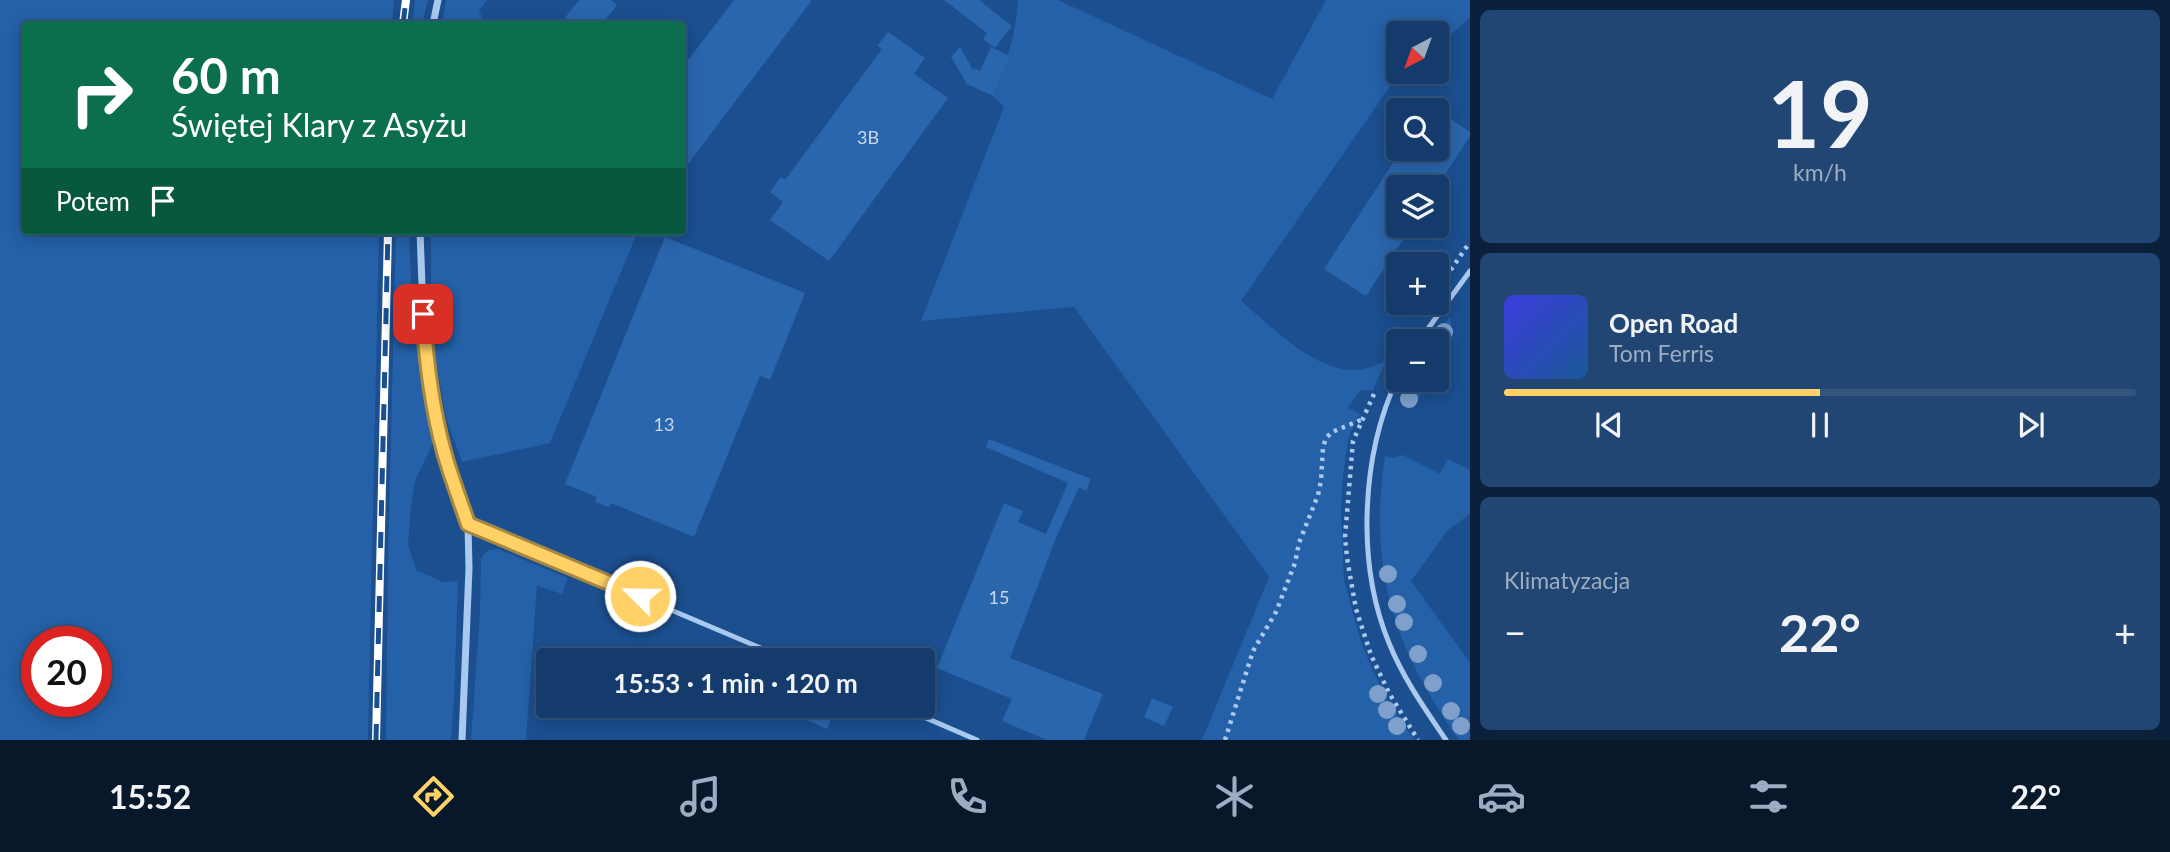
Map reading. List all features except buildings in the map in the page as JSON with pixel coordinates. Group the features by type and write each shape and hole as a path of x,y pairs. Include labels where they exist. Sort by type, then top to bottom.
{"street":[{"path":"434,21 438,0"},
{"path":"420,235 424,340 431,384 444,452 468,524 469,568 462,740"}],"lane":[{"path":"1428,329 1470,271"},
{"path":"1391,392 1381,420 1371,466 1368,501 1369,556 1374,589 1389,643 1420,702 1446,740"},
{"path":"468,524 761,648"},
{"path":"926,718 977,740"}],"path":[{"path":"1449,273 1470,242"},
{"path":"1225,740 1253,651 1276,612 1296,564 1298,543 1318,495 1326,438 1332,432 1362,418 1377,388"}],"shaded area":[{"path":"0,0 394,0 392,21 21,21 21,235 379,235 368,740 0,740"},
{"path":"415,0 428,0 423,21 412,21"},
{"path":"446,0 487,0 479,10 484,21 442,21"},
{"path":"1018,0 1058,0 1272,99 1326,0 1470,0 1470,17 1449,36 1449,21 1386,21 1386,84 1392,84 1241,301 1279,334 1324,363 1355,370 1386,361 1373,390 1360,390 1348,408 1360,414 1349,435 1343,475 1341,512 1344,580 1361,642 1373,671 1387,699 1414,740 1202,740 1269,577 1074,307 921,321 1004,107 993,96 1010,49"},
{"path":"396,235 409,235 412,300 419,363 433,443 415,481 408,545 416,570 443,582 458,581 451,740 386,740"},
{"path":"431,235 636,235 550,443 462,462 446,418 431,328"},
{"path":"1450,317 1452,331 1449,337 1449,329 1442,329"},
{"path":"1422,392 1413,409 1407,402 1406,394"},
{"path":"1403,455 1440,474 1448,459 1470,470 1470,514 1448,530 1411,581 1470,663 1470,740 1459,740 1436,706 1403,640 1391,606 1380,536 1381,497 1385,456 1394,458"},
{"path":"498,549 568,578 562,594 537,586 526,740 471,740 481,558 488,550"}],"railway":[{"path":"403,21 406,0"},
{"path":"376,740 388,235"}],"route":[{"path":"423,314 424,340 444,452 468,524 640,596"}]}
